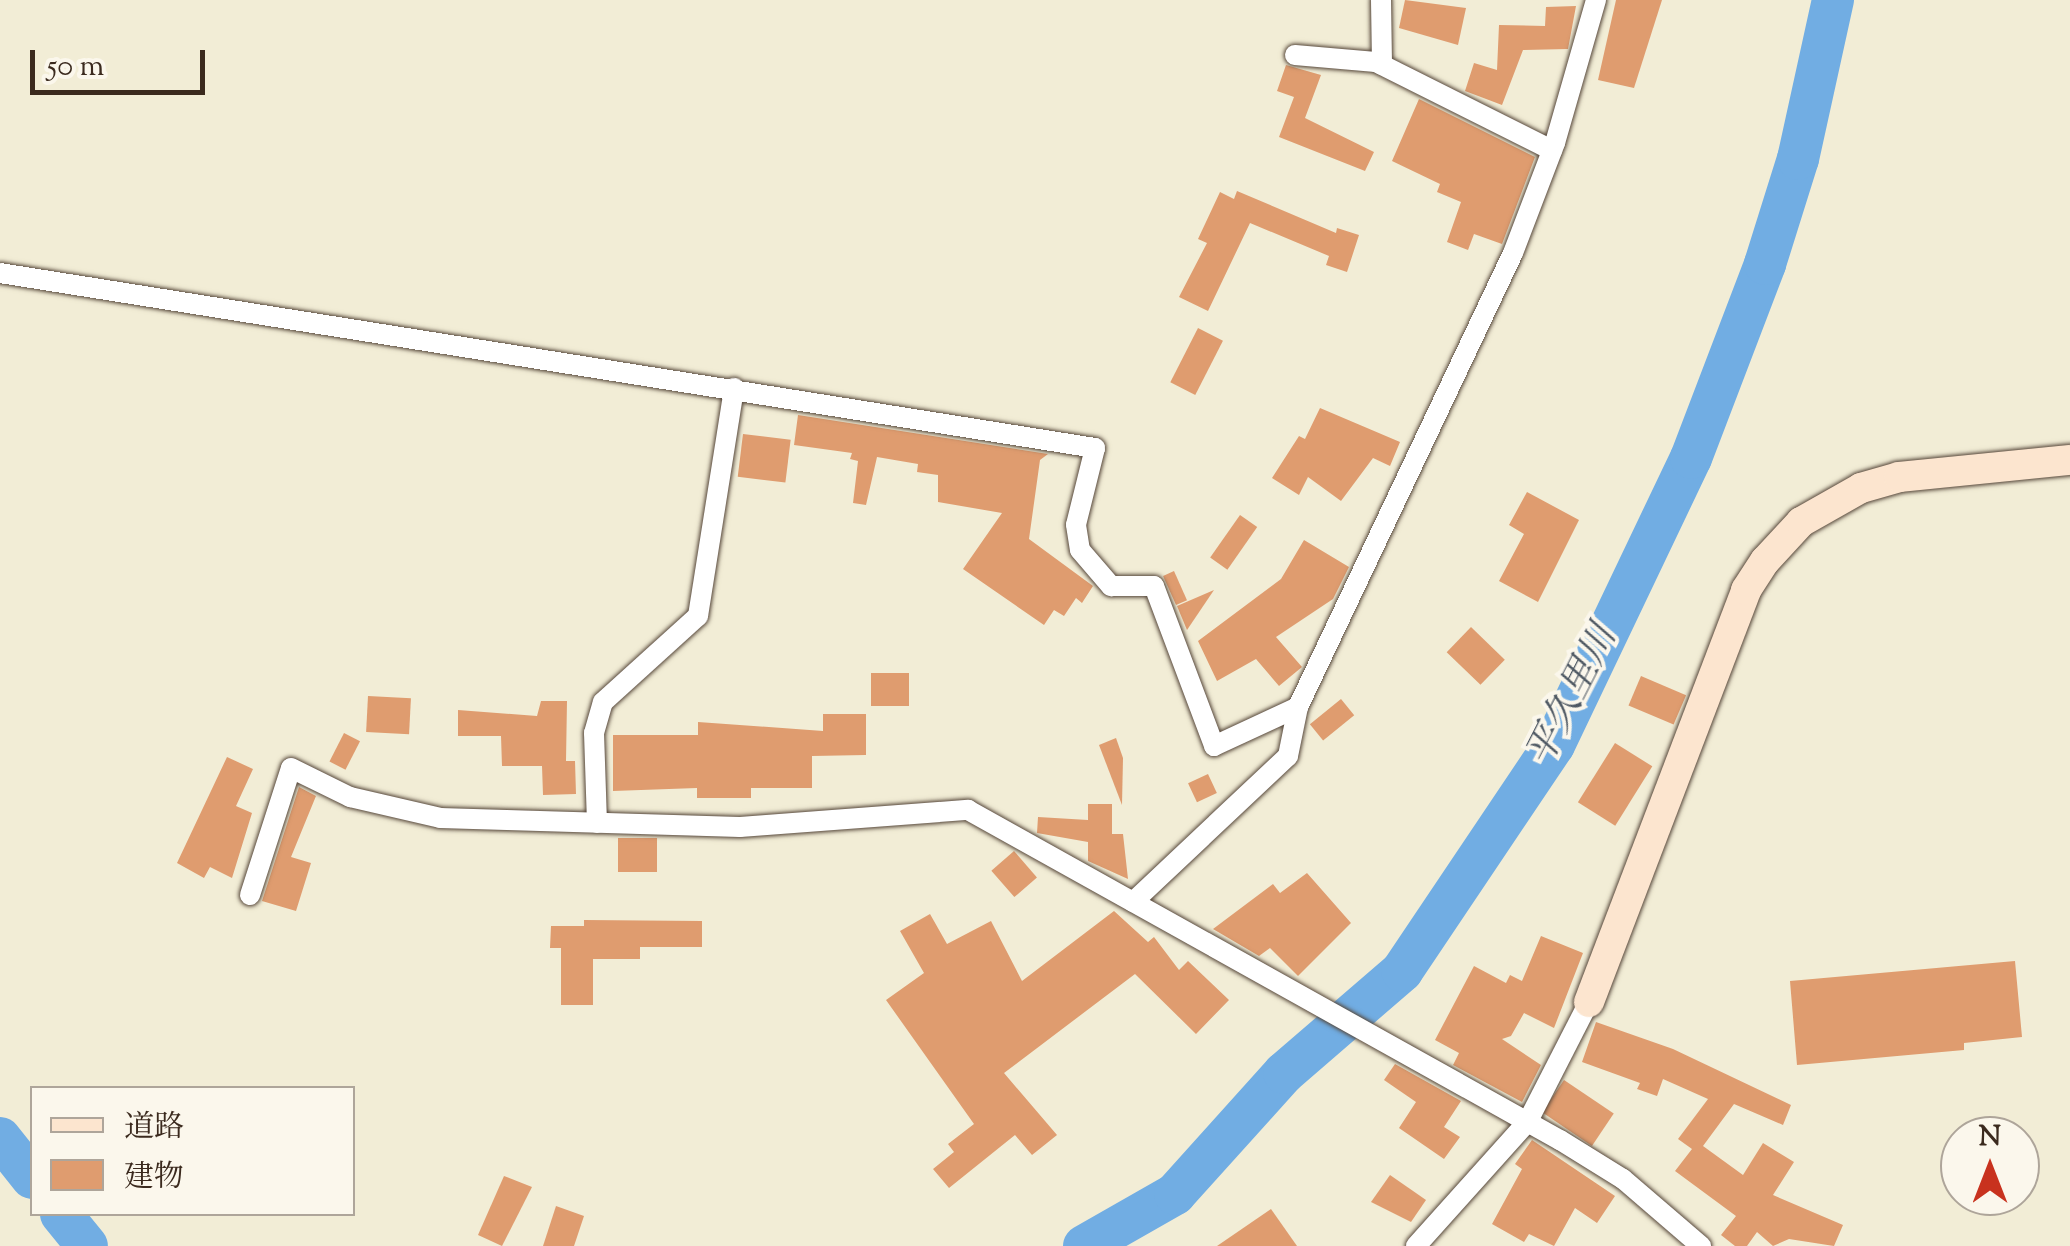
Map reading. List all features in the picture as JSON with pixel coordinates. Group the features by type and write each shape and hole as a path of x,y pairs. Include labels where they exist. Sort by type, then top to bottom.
{"street":[{"path":"1381,0 1382,65"},
{"path":"1133,902 1288,756 1298,707 1394,514 1552,150 1596,0"},
{"path":"1295,55 1382,65 1552,150"},
{"path":"0,272 1095,448 1076,525 1080,550 1111,586 1154,586 1214,746 1298,707"},
{"path":"597,823 594,733 603,702 698,616 734,388"},
{"path":"1416,1246 1528,1121 1589,1002 1746,590 1765,560 1800,522 1861,488 1899,477 2070,460"},
{"path":"250,895 291,768 350,797 440,818 740,826 968,810 1281,988 1528,1121 1623,1179 1700,1246"}],"building":[{"path":"1405,0 1466,8 1458,45 1399,28"},
{"path":"1616,0 1662,0 1634,88 1598,80"},
{"path":"1576,6 1568,49 1523,50 1502,105 1465,91 1474,63 1497,70 1499,25 1545,26 1546,7"},
{"path":"1286,65 1321,75 1305,118 1374,152 1365,171 1279,137 1294,97 1277,91"},
{"path":"1419,99 1535,157 1502,244 1474,234 1468,250 1447,242 1461,202 1437,192 1440,184 1392,161"},
{"path":"1237,191 1336,233 1337,228 1359,235 1347,272 1326,265 1329,256 1250,223 1208,311 1179,297 1207,243 1198,239 1220,192 1234,199"},
{"path":"1198,328 1223,341 1195,395 1170,382"},
{"path":"1320,408 1400,442 1390,466 1373,458 1341,501 1308,477 1299,495 1272,478 1299,436 1305,439"},
{"path":"798,415 1048,454 1040,460 1029,539 1093,586 1082,603 1076,598 1064,616 1054,610 1044,625 963,569 1002,513 938,502 938,475 917,472 918,464 877,457 866,505 853,503 858,461 850,459 852,453 794,445"},
{"path":"743,434 791,440 785,483 738,477"},
{"path":"1527,492 1579,520 1538,602 1499,581 1524,534 1509,525"},
{"path":"1240,515 1257,527 1227,570 1210,558"},
{"path":"1304,540 1349,567 1333,599 1276,637 1302,667 1279,686 1256,659 1217,681 1198,641 1281,579"},
{"path":"1174,571 1187,600 1176,605 1163,576"},
{"path":"1214,590 1187,630 1177,606"},
{"path":"1471,627 1505,660 1480,685 1447,652"},
{"path":"871,673 909,673 909,706 871,706"},
{"path":"1641,676 1686,695 1674,725 1628,705"},
{"path":"368,696 411,698 409,734 366,732"},
{"path":"1341,699 1354,715 1323,740 1310,724"},
{"path":"541,701 567,701 566,761 575,761 576,794 543,795 542,766 502,766 501,736 458,736 458,710 537,716"},
{"path":"823,714 866,714 866,755 812,756 812,788 751,788 751,798 697,798 697,788 613,791 613,735 698,735 698,722 823,731"},
{"path":"344,733 360,741 346,770 329,762"},
{"path":"1116,738 1123,758 1122,805 1099,745"},
{"path":"1615,743 1652,766 1615,826 1578,802"},
{"path":"227,757 253,769 236,806 252,813 232,878 210,867 204,878 177,863"},
{"path":"1208,774 1217,793 1197,802 1188,783"},
{"path":"299,787 316,796 291,857 311,863 296,911 262,901"},
{"path":"1088,804 1112,804 1112,834 1123,834 1128,879 1088,861 1088,842 1037,833 1038,817 1088,820"},
{"path":"618,838 657,838 657,872 618,872"},
{"path":"1014,851 1037,877 1014,897 991,871"},
{"path":"1307,873 1351,923 1298,976 1270,948 1259,956 1213,929 1273,884 1280,893"},
{"path":"1114,911 1148,942 1154,937 1179,970 1188,961 1229,1000 1196,1034 1135,974 1004,1073 1057,1135 1032,1155 1015,1135 949,1188 933,1169 954,1152 948,1144 974,1124 886,1000 924,973 900,931 930,914 947,944 991,921 1022,981"},
{"path":"584,920 702,921 702,947 640,947 640,959 593,959 593,1005 561,1005 561,948 550,948 551,926 584,926"},
{"path":"1541,936 1583,953 1554,1028 1524,1013 1511,1036 1502,1039 1541,1065 1522,1102 1453,1065 1459,1053 1435,1040 1474,966 1506,983 1510,975 1522,981"},
{"path":"2015,961 2022,1037 1964,1043 1964,1050 1797,1065 1790,981"},
{"path":"1596,1022 1673,1049 1791,1105 1783,1125 1734,1104 1703,1146 1743,1175 1763,1143 1794,1162 1773,1195 1843,1225 1834,1246 1789,1239 1773,1246 1757,1232 1747,1246 1735,1246 1721,1235 1736,1216 1675,1171 1692,1149 1678,1139 1708,1099 1663,1079 1657,1096 1637,1089 1640,1083 1582,1062"},
{"path":"1395,1064 1461,1101 1444,1127 1460,1137 1444,1159 1399,1128 1416,1102 1384,1080"},
{"path":"1564,1080 1614,1114 1592,1146 1542,1112"},
{"path":"1532,1140 1615,1196 1597,1223 1575,1208 1554,1246 1529,1234 1524,1242 1492,1224 1522,1169 1515,1164"},
{"path":"1390,1175 1426,1200 1411,1222 1371,1202"},
{"path":"504,1176 532,1187 502,1246 478,1235"},
{"path":"556,1206 584,1216 574,1246 543,1246"},
{"path":"1271,1209 1297,1246 1217,1246"}],"waterway":[{"name":"平久里川","path":"1084,1246 1175,1194 1284,1073 1402,971 1554,745 1691,458 1765,264 1798,159 1833,0"},
{"name":"平久里川","path":"0,1138 30,1176"},
{"name":"平久里川","path":"63,1216 87,1246"}]}
